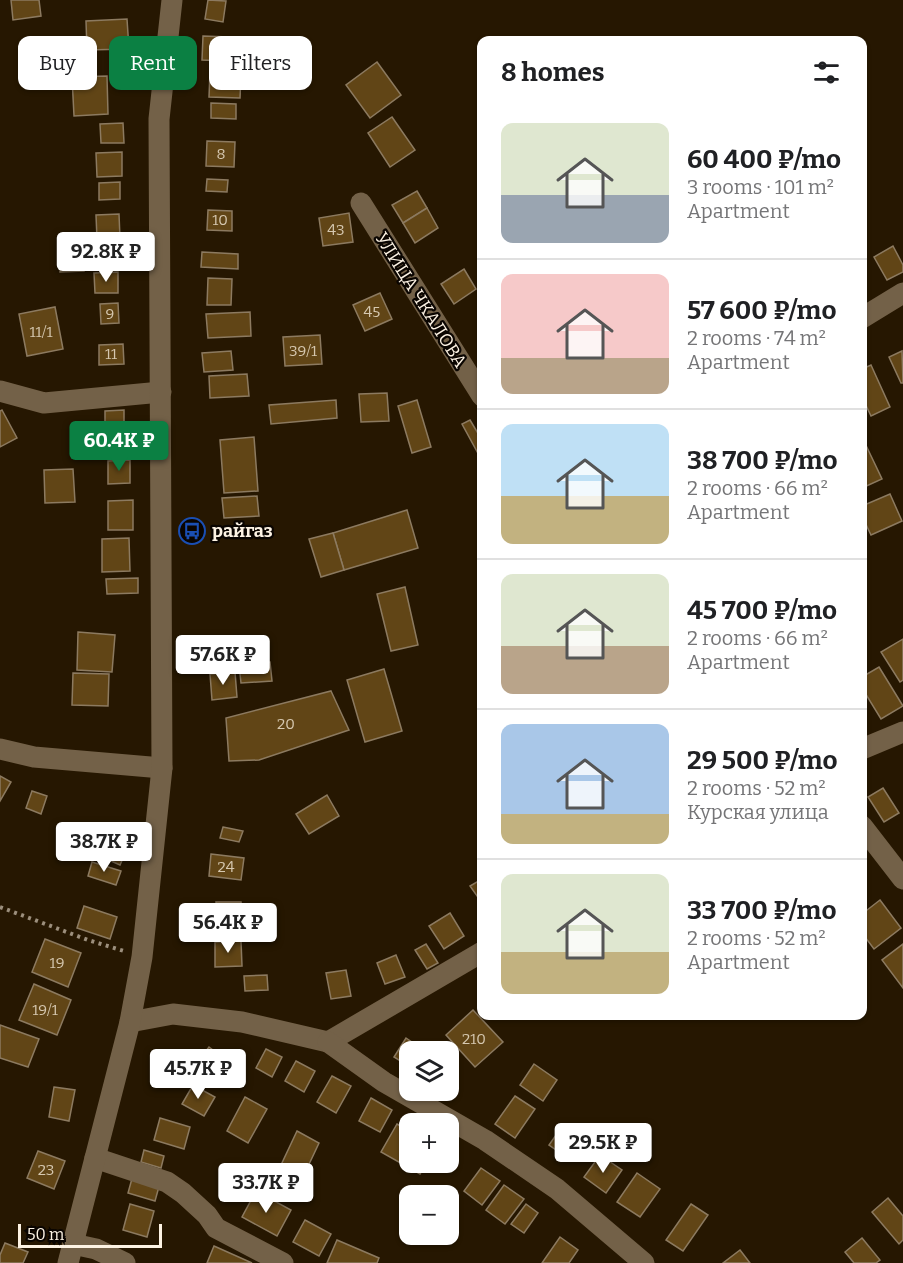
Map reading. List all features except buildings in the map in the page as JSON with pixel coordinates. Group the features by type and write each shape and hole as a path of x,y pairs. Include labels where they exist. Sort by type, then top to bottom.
{"street":[{"path":"125,1263 96,1249 70,1253 130,1022 142,957 162,768 159,119 172,0"},
{"name":"УЛИЦА ЧКАЛОВА","path":"362,203 477,388"},
{"path":"867,315 903,293"},
{"path":"0,391 44,403 160,392"},
{"path":"867,747 903,732"},
{"path":"0,749 34,757 162,768"},
{"path":"867,832 903,879"},
{"path":"328,1042 477,955"},
{"path":"130,1022 173,1014 242,1022 328,1042 384,1082 484,1140 557,1189 644,1263"},
{"path":"95,1158 167,1182 207,1215 216,1228 283,1263"}],"path":[{"path":"0,907 88,940 142,957"}],"place":[{"name":"райгаз","path":"192,531"}]}
